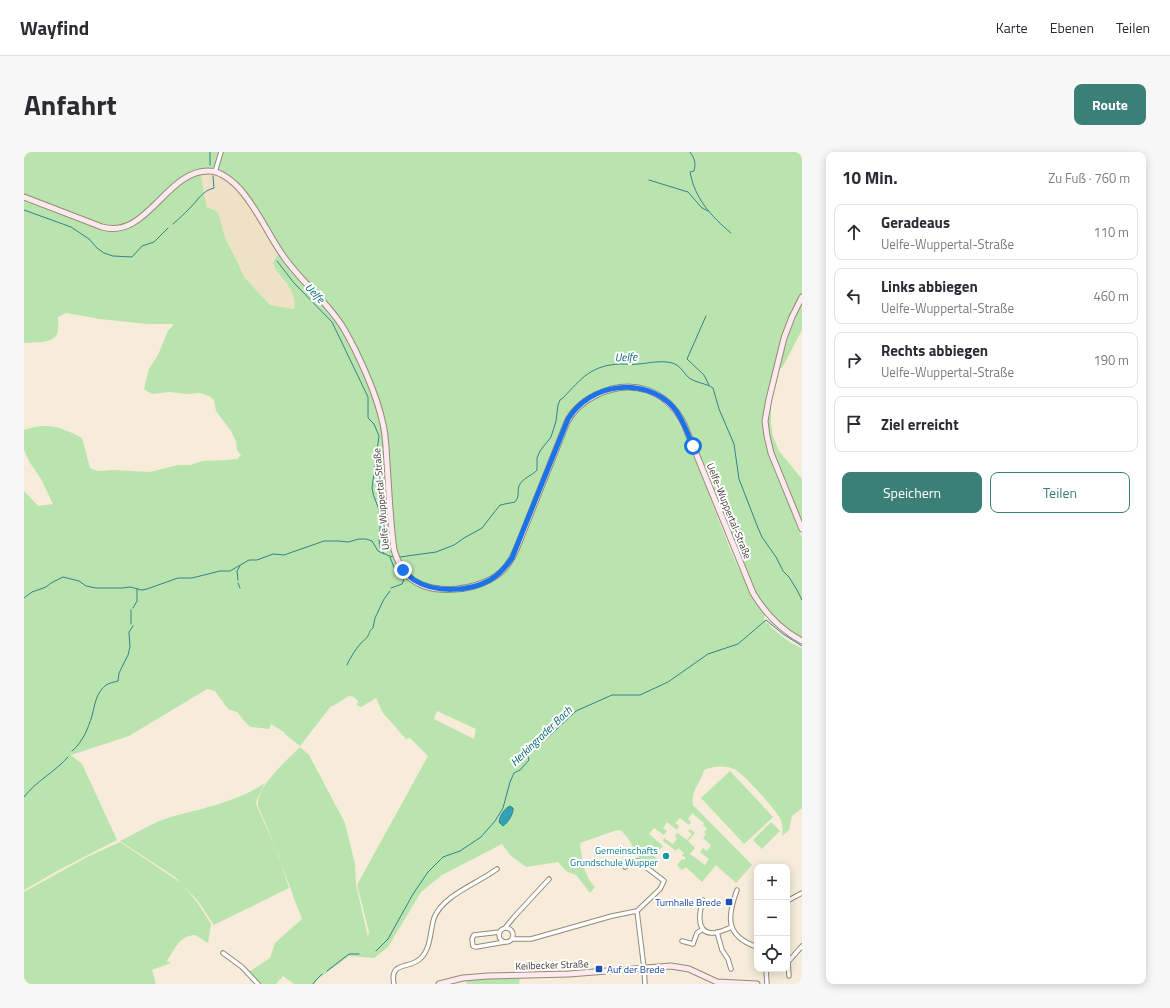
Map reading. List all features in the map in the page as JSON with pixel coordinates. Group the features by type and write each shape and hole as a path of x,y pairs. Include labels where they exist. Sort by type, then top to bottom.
{"main road":[{"path":"24,197 102,227 117,229 134,222 182,180 198,173 207,171 215,172"},
{"name":"Uelfe-Wuppertal-Straße","path":"215,172 229,179 243,192 284,258 331,310 344,330 364,370 384,424 394,550 401,566 409,577 428,586 457,588 486,582 501,572 512,558 571,414 590,398 604,391 619,388 639,388 657,394 666,400 676,412 693,446 753,593 770,617 789,633 802,641"},
{"path":"802,297 784,338 769,399 766,421 767,436 771,453 802,529"},
{"name":"Keilbecker Straße","path":"439,984 463,978 488,976 569,974 679,966 692,970 717,982 757,984"}],"street":[{"path":"215,172 221,152"},
{"path":"549,879 505,928 500,932 474,935 472,938 473,946 476,947 508,942 512,939 531,939 612,916 637,912 660,889 664,884 664,880 637,860 632,861 625,867"},
{"path":"394,984 393,976 397,969 417,962 425,952 435,917 442,904 497,869"},
{"path":"737,890 731,910 730,918 732,927 741,939 754,946"},
{"path":"789,900 802,893"},
{"path":"703,900 700,914 703,928 710,933 732,927"},
{"path":"637,912 645,984"},
{"path":"505,928 508,928 512,932 512,939"},
{"path":"682,941 693,944 696,933 703,928"},
{"path":"500,932 499,938 505,942"},
{"path":"716,932 722,950 728,959 731,969"},
{"path":"789,976 788,962 802,946"},
{"path":"223,954 242,967 258,984"},
{"path":"766,972 767,984"}],"shaded area":[{"path":"201,172 214,173 228,181 240,191 279,252 275,259 279,274 293,293 296,301 294,309 270,305 244,277 226,240 218,212 207,207"}],"green space":[{"path":"24,152 802,152 802,292 791,314 776,359 765,403 763,426 769,457 802,538 802,641 789,633 770,617 753,593 686,431 679,415 673,407 650,391 637,388 624,388 598,394 576,410 593,398 602,394 621,390 631,390 649,395 666,406 676,418 684,432 726,540 744,578 754,596 765,613 764,620 786,639 802,648 802,808 792,816 789,830 782,836 782,823 777,813 744,777 734,769 719,766 704,770 694,791 692,800 693,805 752,865 736,883 716,865 702,882 686,867 682,870 677,865 682,859 684,860 686,858 682,855 684,853 678,848 676,851 663,841 664,838 673,844 677,839 675,836 677,833 687,840 692,834 688,831 690,829 695,833 688,841 695,848 690,854 705,865 709,859 700,852 703,848 707,851 711,845 703,838 706,834 704,832 707,829 703,825 704,823 692,813 688,819 691,822 689,825 680,818 675,823 679,826 677,830 667,822 663,828 667,831 664,835 654,828 649,834 663,846 654,856 658,860 652,868 661,875 660,877 640,862 638,855 622,831 617,830 580,843 582,861 588,877 595,887 590,893 576,875 566,871 558,862 526,867 510,855 502,844 442,875 421,892 388,947 374,958 349,956 317,980 314,984 294,984 283,976 276,984 259,984 247,973 270,958 275,943 302,919 307,933 303,921 294,899 279,856 258,806 262,791 267,782 280,766 300,747 309,755 345,823 355,864 356,885 368,937 369,932 357,885 428,756 410,738 406,739 383,713 376,698 361,707 357,705 358,701 354,697 349,696 331,706 300,746 284,732 271,724 269,729 251,727 237,712 228,709 215,691 207,689 129,736 71,755 82,764 117,840 24,890 24,491 38,506 53,504 41,479 29,461 24,450 24,430 47,426 67,431 82,438 90,468 97,471 112,470 150,472 178,465 191,465 202,461 237,459 241,455 237,450 236,441 231,431 216,411 214,400 209,396 200,393 186,394 170,392 152,394 144,389 149,369 158,355 168,331 174,324 147,324 100,319 66,313 58,317 58,330 55,337 47,341 24,343 24,198 101,227 24,197","holes":["210,171 229,179 243,192 284,257 298,275 331,310 344,330 364,370 384,424 392,529 385,485 388,484 382,424 363,370 350,343 332,317 295,274 279,252 273,263 292,292 295,303 294,309 270,305 244,277 226,240 218,212 207,207 201,172","199,173 180,184 143,218 123,229 115,230 130,225 138,220 172,188 192,175","570,416 523,537 512,559","509,563 501,574 489,583 475,588 459,591 442,591 426,587 413,581 403,571 420,583 443,589 455,589 479,584 501,571","437,711 476,729 474,739 434,719"]},
{"path":"802,303 802,330 782,368 779,367 793,319"},
{"path":"771,398 771,424 773,436 779,451 802,479 802,522 782,478 770,444 768,423"},
{"path":"730,771 773,817 744,844 701,798"},
{"path":"265,783 256,804 279,856 289,888 214,925 198,901 182,884 197,902 211,924 208,943 195,935 181,941 167,961 171,963 152,970 156,984 24,984 24,892 89,856 120,842 181,883 175,877 120,841 171,817 232,800"},
{"path":"771,822 780,831 762,849 753,840"},
{"path":"520,977 519,984 467,984 466,981 486,978"}],"water":[{"path":"510,806 513,808 512,815 503,826 499,822 500,817"}],"waterway":[{"path":"210,152 210,165"},
{"path":"690,152 695,161 694,171 690,172 692,182 700,199 717,220 731,233"},
{"name":"Uelfe","path":"173,224 203,194 214,188 213,176"},
{"path":"649,180 688,192 702,208 708,211"},
{"name":"Uelfe","path":"24,210 71,227 89,239 104,253 113,256 132,257 142,246 154,242 168,228"},
{"name":"Uelfe","path":"277,261 294,283 332,322 368,397 368,418 374,424 379,436 372,488 380,515 379,541 382,551 387,555 394,557"},
{"path":"706,316 687,359 704,375 709,385"},
{"name":"Uelfe","path":"400,557 436,552 454,545 482,528 500,505 515,502 520,483 537,470 537,458 540,451 551,437 560,400 588,374 594,370 611,365 668,362 677,365 691,379 713,388 719,409 734,444 739,479 758,528 762,537 776,557 783,571 789,577 802,600"},
{"path":"24,598 32,592 46,587 63,577 79,581 86,586 96,588 130,587 142,590 178,578 192,578 220,571 230,571 249,560 257,560 273,554 284,555 324,541 348,542 366,539 372,541 378,551 384,554"},
{"path":"390,557 395,570 404,579 402,584 391,588"},
{"path":"238,580 237,571 240,566"},
{"path":"238,583 240,588"},
{"path":"133,608 137,601 137,589"},
{"path":"347,665 355,651 373,628 375,618 384,599 390,591"},
{"path":"131,610 131,624"},
{"name":"Herkingrader Bach","path":"376,951 388,939 413,894 428,872 443,857 460,851 481,837 495,821 503,808 514,773 520,770 529,760 528,756 576,711 612,695 640,695 668,682 708,654 738,644 766,620 783,634 802,646"},
{"path":"72,751 85,735 96,699 100,692 106,685 118,681 119,673 128,655 130,647 129,632 133,626"},
{"path":"24,797 34,786 68,757"},
{"name":"Herkingrader Bach","path":"327,971 349,954 359,954"},
{"name":"Herkingrader Bach","path":"313,984 322,974"}],"place":[{"name":"Gemeinschafts Grundschule Wupper","path":"666,856"},
{"name":"Turnhalle Brede","path":"729,902"},
{"name":"Auf der Brede","path":"599,969"}],"route":[{"path":"403,570 409,577 421,584 434,588 446,589 477,585 490,580 501,572 512,558 520,540 568,419 580,405 599,394 614,389 635,387 657,394 674,408 682,421 693,446"}]}
